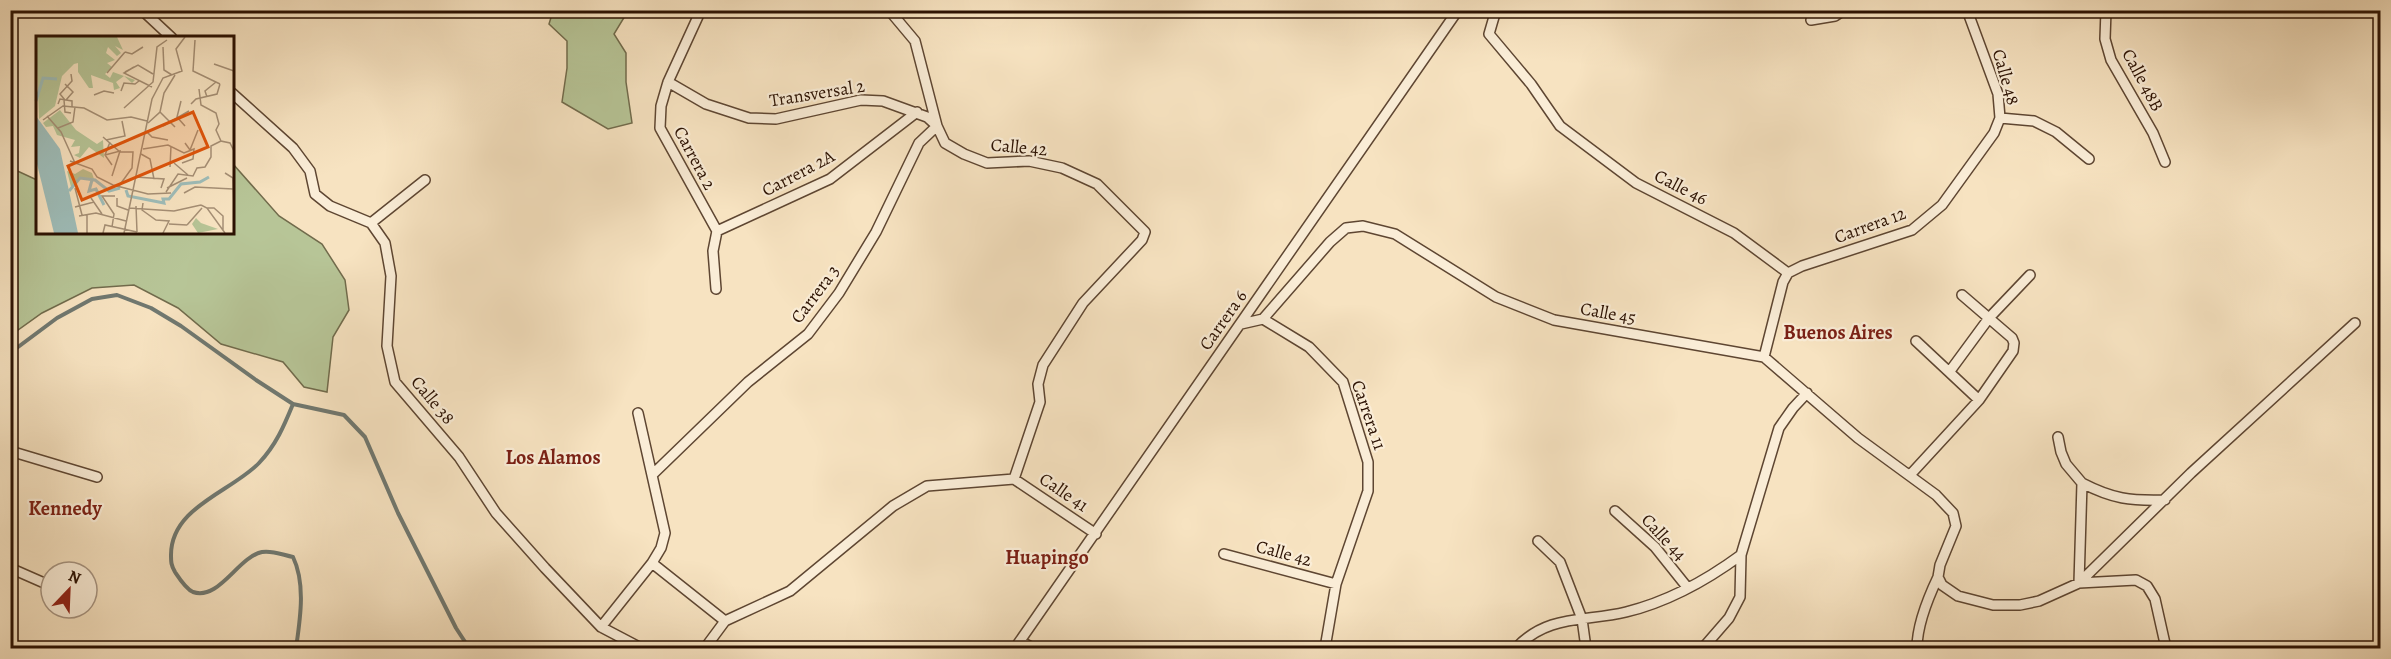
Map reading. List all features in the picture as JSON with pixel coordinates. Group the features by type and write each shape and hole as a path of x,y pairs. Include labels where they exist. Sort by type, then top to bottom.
{"street":[{"path":"142,10 170,36"},
{"name":"Carrera 2","path":"701,10 668,82 661,106 660,128 717,231"},
{"name":"Calle 42","path":"889,10 915,41 937,126 945,143 987,163 1029,161 1062,168 1097,184 1145,232 1142,240 1083,303 1043,365 1038,384 1040,402 1014,479"},
{"name":"Carrera 6","path":"1017,645 1458,10"},
{"name":"Calle 46","path":"1496,10 1489,34 1531,84 1560,126 1636,183 1734,233 1788,273"},
{"path":"1811,20 1834,16 1844,10"},
{"name":"Calle 48","path":"1967,10 1998,94 2000,118"},
{"name":"Calle 48B","path":"2106,10 2105,39 2111,60 2153,133 2165,162"},
{"name":"Transversal 2","path":"668,82 706,104 749,118 776,118 861,100 883,101 917,112 937,126"},
{"path":"234,95 292,148 310,171 315,194 330,206 371,223 425,180"},
{"name":"Carrera 2A","path":"717,231 830,179 917,112"},
{"path":"2000,118 2034,121 2056,132 2089,159"},
{"name":"Carrera 12","path":"1788,273 1802,266 1912,230 1942,205 1994,133 2000,118"},
{"name":"Carrera 3","path":"652,475 748,382 808,334 839,293 876,232 919,143 937,126"},
{"name":"Calle 38","path":"371,223 385,243 391,276 387,346 395,382 459,457 496,513 601,627 641,648"},
{"name":"Calle 45","path":"1263,319 1330,242 1346,228 1363,226 1395,234 1496,297 1554,320 1764,357 1858,438 1936,495 1953,513 1956,526 1940,565 1938,576"},
{"path":"716,288 713,251 717,231"},
{"path":"1764,357 1783,282 1788,273"},
{"path":"1950,371 1989,318 2030,274"},
{"path":"1910,475 1979,400 2014,348 2012,338 1962,295"},
{"path":"1241,324 1263,319"},
{"name":"Carrera 11","path":"1263,319 1309,347 1343,382 1368,462 1368,491 1336,584 1325,648"},
{"path":"2079,583 2191,473 2355,323"},
{"path":"1916,341 1979,400"},
{"path":"1706,647 1729,618 1740,597 1741,555 1779,428 1807,393"},
{"path":"601,627 652,563 661,548 665,533 638,413"},
{"path":"2058,437 2066,464 2082,483 2104,494 2133,501 2165,500"},
{"path":"10,451 97,477"},
{"path":"705,648 724,621 790,591 893,506 927,486 1014,479"},
{"name":"Calle 41","path":"1014,479 1096,534"},
{"path":"2079,583 2082,483"},
{"name":"Calle 44","path":"1616,511 1655,547 1687,587"},
{"path":"1538,541 1560,562 1582,619 1586,648"},
{"name":"Calle 42","path":"1224,554 1336,584"},
{"path":"1516,648 1547,625 1626,612 1687,587 1717,572 1741,555"},
{"path":"652,563 724,621"},
{"path":"10,568 39,581"},
{"path":"1938,576 1942,585 1958,596 1993,605 2020,605 2039,600 2079,583 2136,580 2142,582 2155,599 2166,648"},
{"path":"1917,648 1917,640 1930,594 1938,576"},
{"path":"1017,645 1033,648"}],"green space":[{"path":"553,11 628,11 614,34 626,53 626,82 632,123 608,129 562,102 567,68 567,41 549,24"},
{"path":"234,165 279,216 322,244 345,280 349,310 333,337 327,392 304,387 283,362 221,344 178,308 134,285 92,288 42,313 11,335 11,168 36,180 36,234 234,234"}],"waterway":[{"path":"10,353 57,318 92,299 117,295 151,308 181,326 293,404 344,415 365,437 398,513 456,628 469,648"},
{"path":"293,404 275,442 259,463 191,512 181,524 174,538 171,557 174,570 185,586 190,591 202,593 220,585 245,562 262,552 274,552 293,557 301,590 296,648"}],"district":[{"name":"Buenos Aires","path":"1838,332"},
{"name":"Los Alamos","path":"553,457"},
{"name":"Kennedy","path":"65,508"},
{"name":"Huapingo","path":"1047,557"}]}
